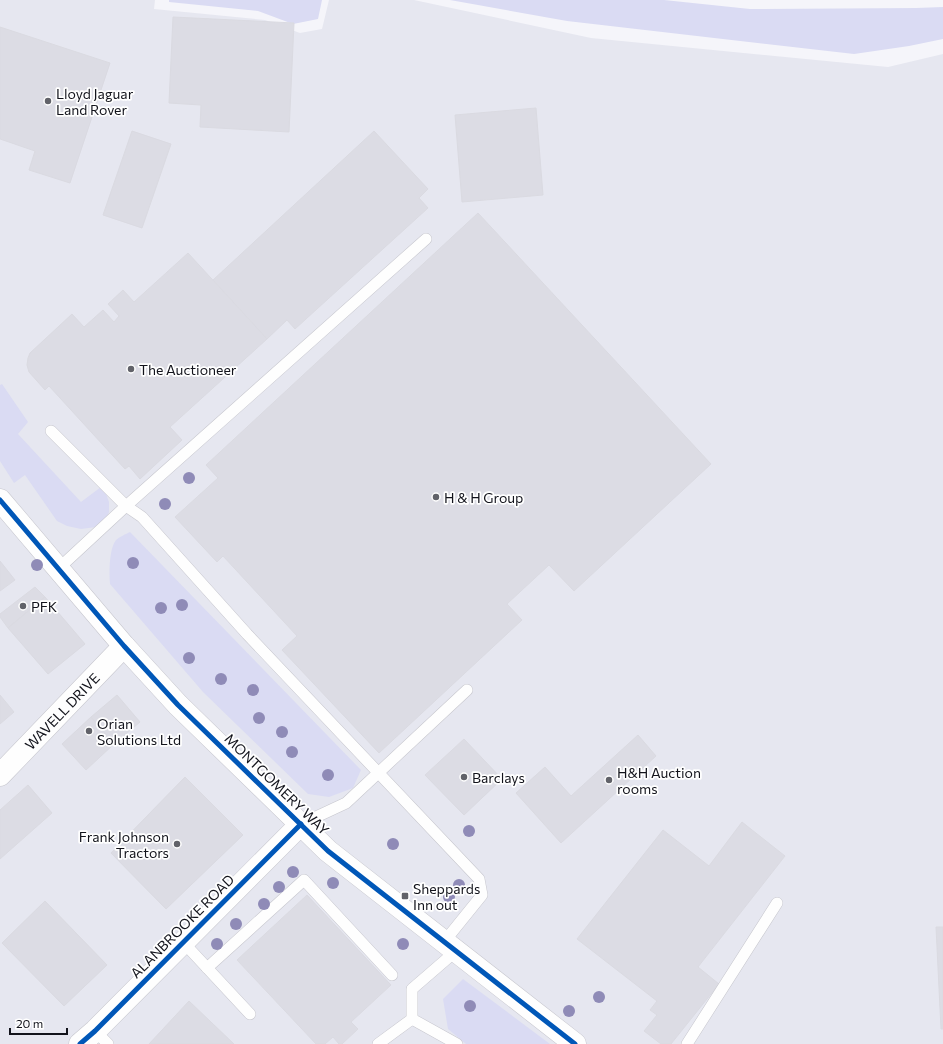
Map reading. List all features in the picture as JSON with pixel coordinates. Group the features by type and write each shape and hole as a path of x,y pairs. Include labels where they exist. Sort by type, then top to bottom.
{"street":[{"name":"MONTGOMERY WAY","path":"0,500 124,646 178,704 328,851 575,1044"},
{"name":"WAVELL DRIVE","path":"0,775 124,646"},
{"name":"ALANBROOKE ROAD","path":"94,1040 183,942 300,824"}],"lane":[{"path":"58,569 126,506 426,238"},
{"path":"51,431 126,506 142,517 247,634 479,879 482,895 450,946 412,989 412,1019"},
{"path":"300,824 346,803 467,690"},
{"path":"207,968 304,880 392,975"},
{"path":"687,1044 777,903"},
{"path":"183,942 250,1014"},
{"path":"378,1044 412,1019"},
{"path":"412,1019 457,1044"}],"shaded area":[{"path":"0,0 155,0 154,9 265,20 300,33 322,29 329,0 414,0 591,38 888,67 943,54 943,1044 0,1044"},
{"path":"169,0 322,0 318,19 293,24 258,11 169,2"},
{"path":"450,0 664,0 750,9 943,7 943,39 909,46 854,54 567,21"},
{"path":"2,384 28,422 18,434 81,502 101,487 105,491 109,502 109,512 105,522 96,527 81,529 67,526 57,521 25,475 14,483 0,461 0,385"},
{"path":"130,532 361,770 353,788 329,797 308,794 203,692 110,584 110,561 112,549 117,539"},
{"path":"463,979 550,1044 466,1044 448,1029 443,999"}],"building":[{"path":"173,17 294,23 289,132 200,127 201,105 169,103"},
{"name":"Lloyd Jaguar Land Rover","path":"0,27 110,63 70,183 29,170 35,151 0,139"},
{"path":"536,108 543,195 462,202 455,115"},
{"path":"132,131 171,144 142,228 103,215"},
{"path":"374,131 428,189 419,198 428,208 295,329 287,320 267,339 213,280"},
{"name":"H & H Group","path":"478,213 711,464 574,591 549,565 507,604 522,620 379,753 282,650 297,636 223,556 217,562 175,517 218,478 206,465"},
{"name":"The Auctioneer","path":"188,253 267,339 170,427 182,440 140,479 129,466 125,469 49,386 45,390 29,372 27,365 28,358 30,353 72,314 84,327 103,310 114,322 119,316 108,304 123,290 134,302"},
{"path":"0,561 15,580 0,591"},
{"name":"PFK","path":"35,587 45,597 8,628 0,617 0,614"},
{"path":"45,597 85,644 48,674 8,628"},
{"path":"0,695 14,712 0,724"},
{"path":"117,695 140,722 114,744 91,717"},
{"name":"Orian Solutions Ltd","path":"91,717 114,744 86,770 62,744"},
{"name":"H&H Auction rooms","path":"638,735 656,756 561,843 516,793 545,767 571,796"},
{"name":"Barclays","path":"464,739 502,779 464,815 425,775"},
{"name":"Frank Johnson Tractors","path":"185,777 243,835 166,909 111,853"},
{"path":"28,785 52,813 0,859 0,810"},
{"path":"742,822 785,856 698,967 719,984 671,1044 661,1044 644,1031 657,1015 650,1010 657,1001 577,939 663,830 709,866"},
{"path":"307,895 391,985 351,1022 358,1029 342,1044 339,1044 333,1037 325,1044 316,1044 237,960"},
{"path":"45,901 107,965 64,1006 2,943"},
{"path":"936,927 943,927 943,1029 941,1029"},
{"path":"189,1001 234,1044 149,1044"}],"cycle path":[{"path":"0,500 124,646 178,705 328,851 575,1044"},
{"path":"80,1044 95,1031 301,824"}],"place":[{"name":"Lloyd Jaguar Land Rover","path":"48,101"},
{"name":"The Auctioneer","path":"131,369"},
{"name":"H & H Group","path":"436,497"},
{"name":"PFK","path":"23,606"},
{"name":"Orian Solutions Ltd","path":"89,731"},
{"name":"Barclays","path":"464,777"},
{"name":"H&H Auction rooms","path":"609,780"},
{"name":"Frank Johnson Tractors","path":"177,844"},
{"name":"Sheppards Inn out","path":"405,896"}]}
